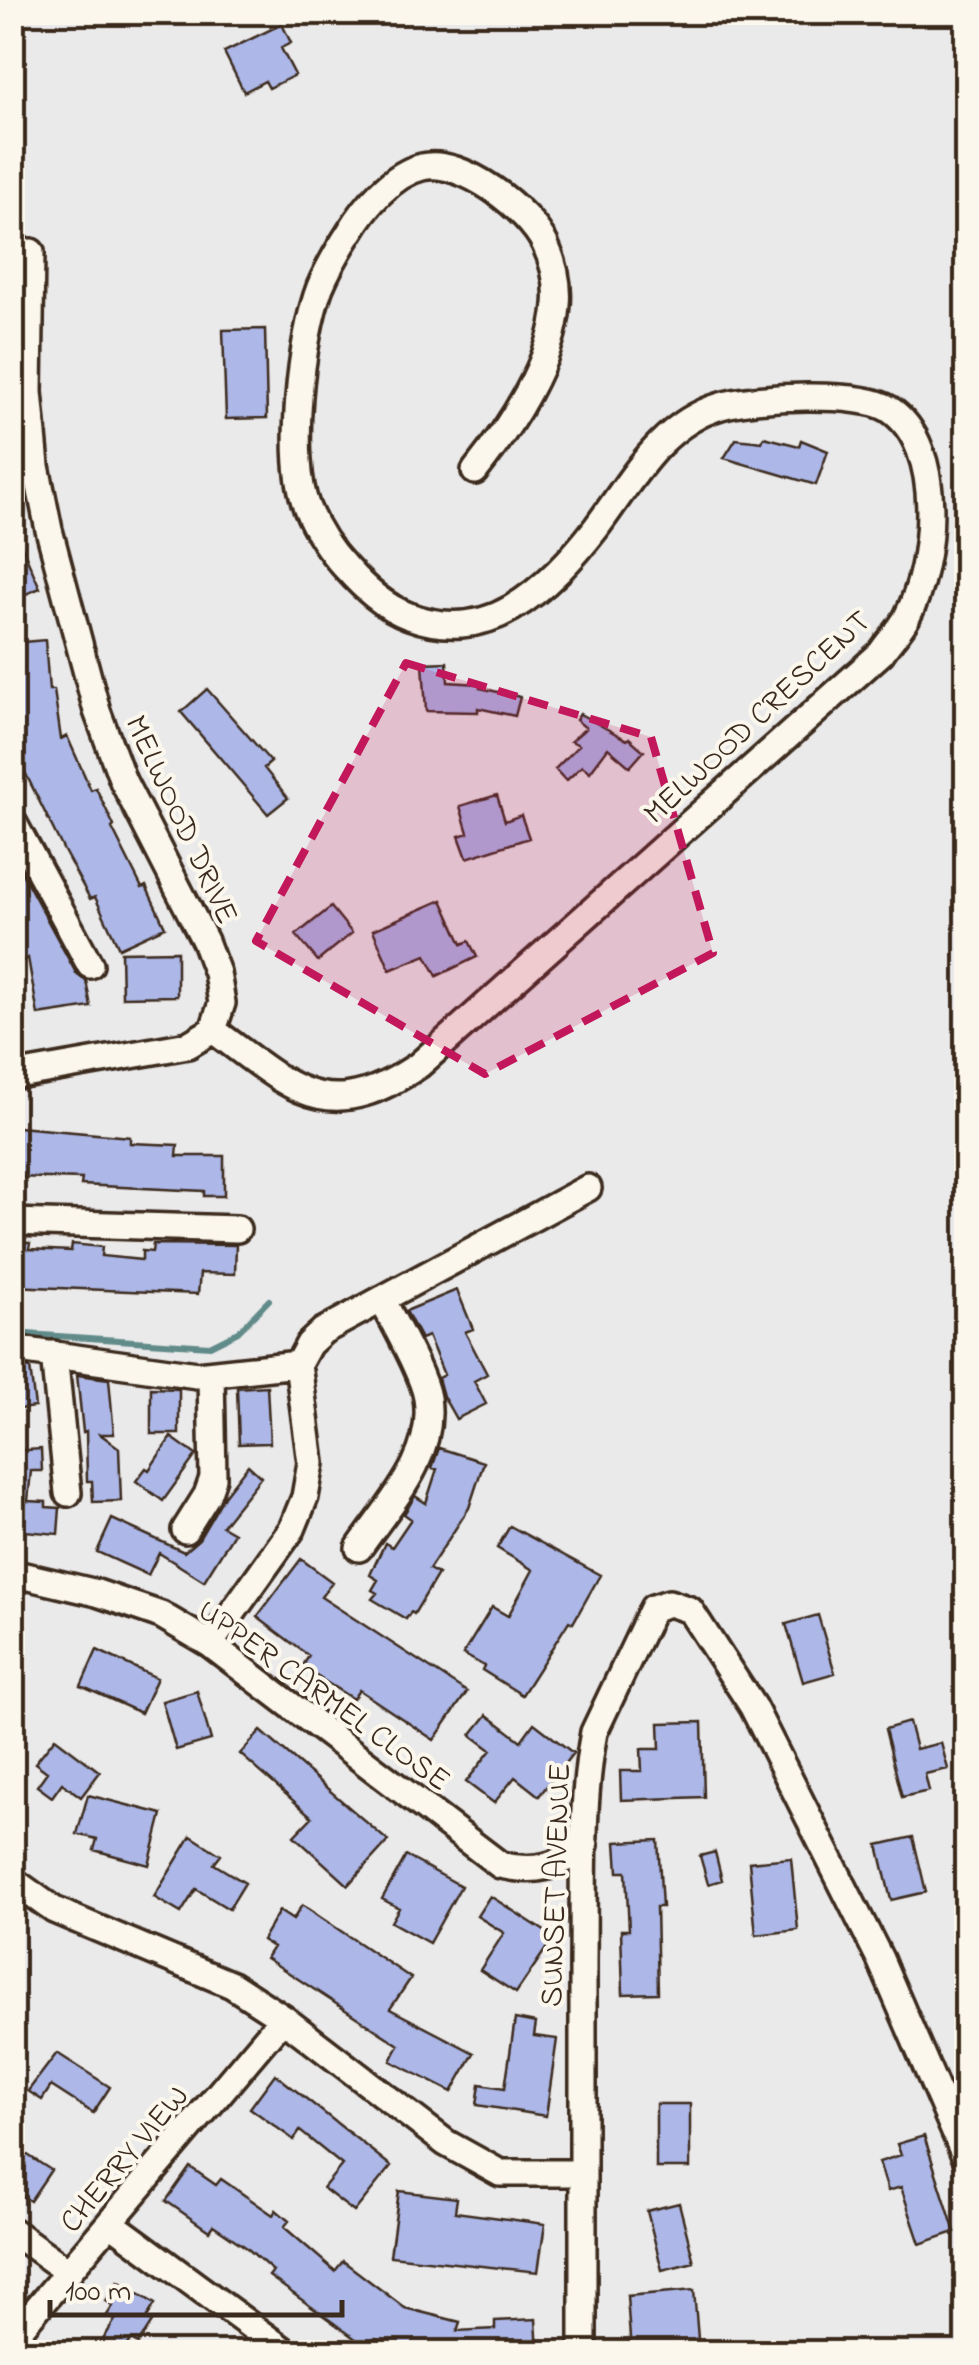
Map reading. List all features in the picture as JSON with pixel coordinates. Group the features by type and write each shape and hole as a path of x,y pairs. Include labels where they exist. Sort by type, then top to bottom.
{"street":[{"name":"MELWOOD CRESCENT","path":"213,1030 294,1089 333,1097 392,1084 419,1066 881,652 907,618 922,577 928,538 928,468 921,448 902,418 883,404 839,398 778,398 724,404 688,418 660,441 592,533 531,597 503,613 468,625 428,623 393,610 361,585 332,552 306,505 297,454 302,369 318,291 346,237 358,218 391,185 424,166 453,170 481,181 504,198 544,240 557,277 554,329 544,356 514,417 475,471"},
{"name":"MELWOOD DRIVE","path":"31,252 29,392 36,466 49,530 98,711 123,780 205,941 217,973 222,1003 213,1030"},
{"path":"12,820 90,965"},
{"path":"12,1076 188,1045 213,1030"},
{"path":"210,1644 292,1529 305,1497 311,1463 298,1364 310,1344 323,1331 588,1188"},
{"path":"12,1222 237,1229"},
{"path":"358,1548 416,1465 428,1431 427,1395 382,1300"},
{"path":"12,1349 211,1375 298,1364"},
{"path":"54,1354 68,1493"},
{"path":"185,1530 213,1478 211,1375"},
{"name":"UPPER CARMEL CLOSE","path":"12,1573 161,1614 210,1644 500,1865 538,1869 564,1861 585,1845"},
{"name":"SUNSET AVENUE","path":"583,2352 585,1845 594,1732 653,1608 669,1602 690,1610 762,1724 880,1959 966,2158"},
{"path":"12,1880 54,1910 232,1985 283,2018 446,2143 500,2173 581,2173"},
{"name":"CHERRY VIEW","path":"12,2338 283,2018"},
{"path":"111,2224 286,2352"},
{"path":"12,2232 70,2272"}],"highlighted area":[{"path":"406,663 651,737 713,953 485,1074 256,941"}],"building":[{"path":"282,24 291,43 281,48 295,75 269,88 265,81 244,92 224,52"},
{"path":"265,329 267,418 226,419 223,330"},
{"path":"764,437 799,446 801,440 828,451 816,485 724,458 736,439 762,442"},
{"path":"12,524 40,588 12,600"},
{"path":"45,640 49,690 54,690 61,739 67,736 91,790 96,788 112,828 165,927 119,948 95,897 90,899 64,851 12,746 12,643"},
{"path":"447,662 448,682 480,684 480,688 520,697 515,716 478,708 478,712 426,711 423,663"},
{"path":"207,689 271,762 264,768 288,798 268,814 181,712"},
{"path":"580,714 629,738 644,751 630,767 608,748 590,772 582,766 566,781 555,769 579,745 571,741 586,728 576,720"},
{"path":"497,795 505,821 521,815 529,838 467,858 459,836 468,833 460,806"},
{"path":"12,855 76,973 86,980 91,1007 38,1015 28,958 12,967"},
{"path":"442,900 462,944 469,941 477,957 437,976 426,955 390,970 373,930"},
{"path":"331,907 352,933 318,961 296,935"},
{"path":"177,951 177,996 122,997 121,952"},
{"path":"18,1127 130,1137 130,1143 178,1145 177,1156 224,1156 224,1196 204,1196 204,1191 81,1185 82,1179 15,1177"},
{"path":"12,1241 30,1243 29,1249 71,1251 72,1244 102,1247 101,1256 142,1260 142,1251 152,1252 153,1244 236,1245 235,1274 200,1273 198,1294 12,1286"},
{"path":"457,1290 473,1329 465,1332 487,1374 474,1381 486,1404 456,1419 443,1396 438,1378 444,1375 428,1336 421,1339 406,1311"},
{"path":"30,1368 35,1407 12,1410 12,1370"},
{"path":"77,1375 109,1379 114,1434 100,1434 119,1448 121,1501 93,1502 92,1481 87,1481 86,1431 83,1432"},
{"path":"267,1386 270,1443 239,1444 237,1388"},
{"path":"151,1388 179,1389 179,1434 151,1434"},
{"path":"171,1437 196,1455 163,1501 136,1481 146,1468 149,1470"},
{"path":"439,1448 484,1462 469,1508 429,1569 438,1574 414,1614 411,1612 406,1619 372,1599 378,1580 370,1575 385,1543 392,1547 411,1519 404,1514 415,1496 426,1503"},
{"path":"41,1449 42,1471 31,1471 28,1501 60,1508 58,1534 25,1531 24,1544 12,1544 12,1451"},
{"path":"248,1465 261,1477 222,1526 234,1533 204,1581 159,1553 148,1575 97,1552 112,1519 184,1552 199,1539"},
{"path":"510,1526 600,1575 573,1623 569,1621 522,1695 463,1654 492,1607 508,1616 533,1570 497,1548"},
{"path":"301,1559 332,1582 321,1597 467,1692 434,1740 359,1690 353,1699 302,1667 309,1656 257,1617"},
{"path":"818,1615 835,1673 803,1682 786,1624"},
{"path":"97,1650 157,1678 141,1713 81,1686"},
{"path":"197,1691 211,1740 176,1750 162,1701"},
{"path":"487,1715 521,1741 534,1723 573,1753 539,1796 515,1777 494,1803 466,1782 491,1750 471,1735"},
{"path":"702,1722 704,1797 621,1800 620,1771 642,1771 641,1749 660,1749 659,1723"},
{"path":"909,1722 916,1749 941,1743 948,1769 925,1774 929,1791 902,1797 885,1729"},
{"path":"261,1731 388,1841 348,1885 294,1836 312,1817 240,1754"},
{"path":"55,1738 100,1772 81,1797 62,1783 52,1797 37,1786 47,1772 35,1763"},
{"path":"88,1795 162,1814 149,1865 94,1850 97,1839 77,1834"},
{"path":"191,1836 221,1855 214,1864 245,1883 229,1909 196,1889 181,1913 154,1897"},
{"path":"913,1837 926,1892 891,1900 878,1845"},
{"path":"658,1840 662,1907 656,1907 658,1993 623,1994 621,1930 629,1930 626,1872 618,1872 616,1842"},
{"path":"715,1852 722,1880 708,1884 700,1856"},
{"path":"406,1856 461,1886 429,1943 391,1922 399,1908 382,1899"},
{"path":"791,1858 798,1930 756,1935 749,1862"},
{"path":"490,1896 554,1937 516,1993 480,1970 504,1933 477,1916"},
{"path":"302,1905 411,1978 390,2009 474,2053 452,2092 391,2061 399,2045 266,1958 273,1947 262,1940 279,1911 293,1920"},
{"path":"515,2019 536,2023 534,2036 557,2039 546,2116 477,2105 480,2084 505,2088"},
{"path":"57,2053 110,2087 93,2113 51,2086 42,2100 28,2091"},
{"path":"275,2074 391,2166 354,2212 323,2188 342,2165 300,2131 294,2140 250,2108"},
{"path":"656,2104 690,2104 690,2168 656,2168"},
{"path":"924,2136 955,2232 920,2244 901,2187 888,2191 879,2162 901,2155 897,2144"},
{"path":"12,2145 51,2170 30,2201 12,2189"},
{"path":"190,2167 216,2185 221,2179 273,2215 276,2210 289,2221 284,2227 335,2271 343,2261 405,2308 460,2322 457,2331 495,2329 495,2321 536,2319 538,2352 400,2352 401,2347 374,2339 368,2348 269,2276 273,2271 247,2248 213,2225 209,2231 166,2201"},
{"path":"399,2191 457,2198 455,2212 545,2224 538,2272 390,2256"},
{"path":"679,2203 694,2262 662,2270 647,2211"},
{"path":"118,2281 155,2304 146,2319 152,2322 138,2344 131,2340 123,2352 107,2352 98,2348 115,2320 107,2315 113,2306 106,2301"},
{"path":"694,2290 699,2351 631,2352 627,2296"}],"waterway":[{"path":"12,1333 210,1346 238,1332 269,1300"}]}
